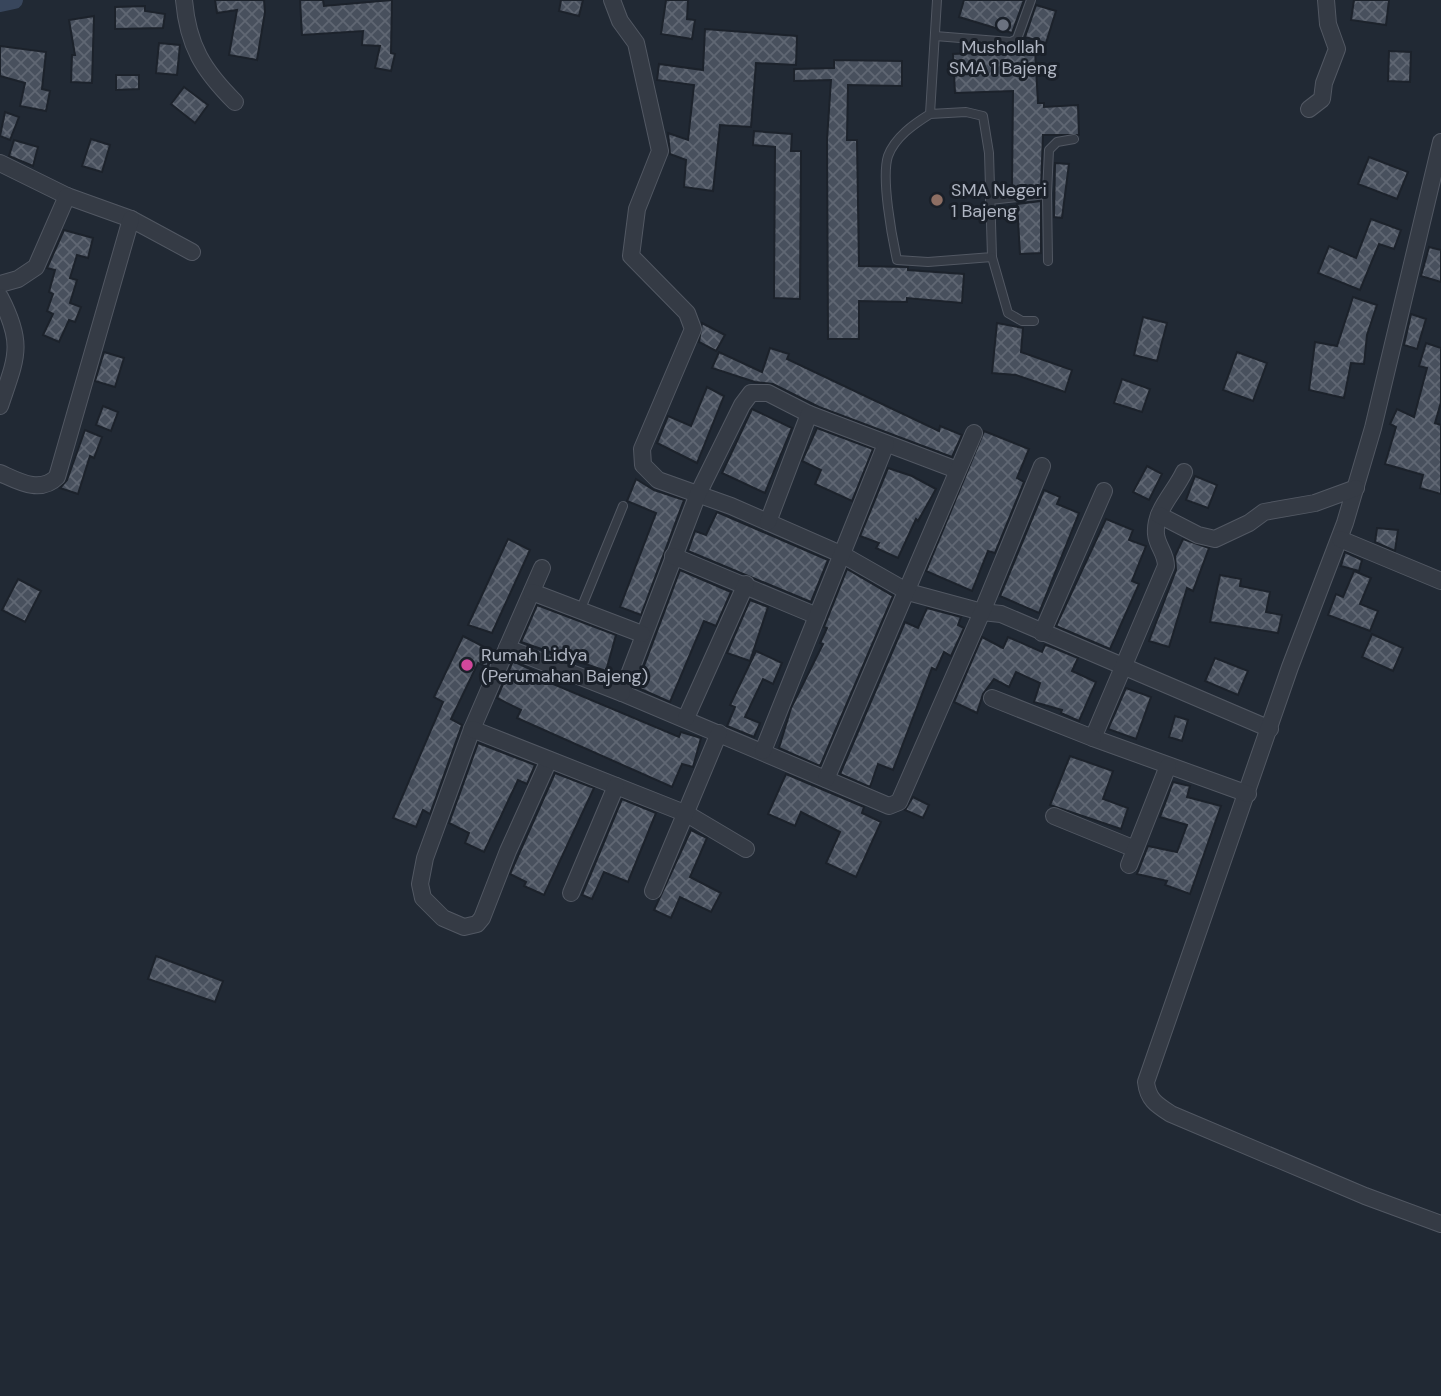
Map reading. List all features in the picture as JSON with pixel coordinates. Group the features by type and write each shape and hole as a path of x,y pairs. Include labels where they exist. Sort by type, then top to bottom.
{"street":[{"path":"184,0 187,29 198,58 235,102"},
{"path":"612,0 620,21 636,43 660,151 638,209 631,256 687,313 693,329 641,460 647,472 658,480 768,522 843,555 908,592 982,612 1001,614 1270,729"},
{"path":"1310,109 1319,105 1322,99 1324,83 1335,61 1337,49 1328,24 1326,0"},
{"path":"1441,142 1438,175 1356,488 1340,539 1313,604 1146,1082 1148,1096 1171,1114 1365,1196 1441,1224"},
{"path":"0,163 66,196 131,219 192,252"},
{"path":"0,284 18,279 36,267 66,196"},
{"path":"0,473 27,485 51,482 57,477 131,219"},
{"path":"0,297 17,337 16,354 0,406"},
{"path":"622,693 642,634 698,494 742,405 751,393 768,393 809,414 957,470"},
{"path":"768,522 809,414"},
{"path":"826,779 974,433"},
{"path":"763,751 886,444"},
{"path":"508,648 686,718 882,804 897,804 982,612 1042,466"},
{"path":"1093,738 1166,566 1166,557 1156,536 1158,515 1184,472"},
{"path":"1158,515 1198,535 1215,539 1249,523 1264,512 1315,503 1356,488"},
{"path":"1042,633 1104,491"},
{"path":"1340,539 1441,581"},
{"path":"673,555 817,616"},
{"path":"542,568 472,729 425,858 420,884 422,898 456,925 464,928 477,924 487,911 508,851 549,760"},
{"path":"686,718 746,584"},
{"path":"532,592 642,634"},
{"path":"992,698 1248,794"},
{"path":"472,729 687,814 746,849"},
{"path":"653,891 719,733"},
{"path":"1054,816 1132,857 1168,766"},
{"path":"571,892 616,786"}],"lane":[{"path":"930,114 937,0"},
{"path":"935,36 1011,42 1017,39 1031,0"},
{"path":"992,257 928,262 897,260 889,223 887,158 897,140 930,114 966,112 983,116 989,153 992,257 1008,313 1022,321 1034,321"},
{"path":"1048,261 1049,150 1057,142 1074,139"},
{"path":"990,200 1047,194"},
{"path":"580,611 623,506"}],"building":[{"path":"215,0 264,0 265,12 257,60 229,55 237,10 217,13"},
{"path":"300,0 323,0 324,6 392,0 391,53 395,54 391,71 375,68 380,46 362,45 363,31 302,35"},
{"path":"561,0 583,0 579,16 559,11"},
{"path":"666,0 688,0 687,19 695,20 692,39 661,34"},
{"name":"Mushollah SMA 1 Bajeng","path":"964,0 1024,0 1012,33 959,17"},
{"path":"1354,0 1389,0 1386,25 1351,20"},
{"path":"1036,5 1056,11 1046,43 1025,37"},
{"path":"145,6 145,11 165,14 163,28 115,29 115,7"},
{"path":"94,16 92,83 71,82 72,55 75,55 69,20"},
{"path":"705,29 797,36 796,65 756,63 751,127 720,125 713,191 684,187 686,160 670,154 668,133 688,140 694,85 657,80 659,64 703,70"},
{"path":"159,43 180,45 177,75 156,73"},
{"path":"0,46 46,52 42,89 50,91 46,111 20,106 25,83 0,76"},
{"path":"1035,50 1038,103 1044,103 1044,107 1078,105 1079,135 1043,135 1041,188 1016,191 1012,190 1013,91 955,93 953,54"},
{"path":"1389,51 1411,52 1410,82 1388,81"},
{"path":"834,60 902,61 902,86 848,85 847,140 857,140 859,266 908,267 908,270 964,274 962,303 907,298 907,302 859,301 859,339 828,339 827,140 831,80 794,81 794,69 834,68"},
{"path":"116,75 139,75 139,89 116,90"},
{"path":"184,87 208,105 195,123 171,104"},
{"path":"5,112 19,117 10,140 0,136"},
{"path":"754,131 792,134 791,151 801,151 800,299 774,298 775,147 753,145"},
{"path":"91,139 110,145 102,172 82,166"},
{"path":"14,140 38,147 33,166 9,156"},
{"path":"1369,157 1408,172 1397,199 1358,184"},
{"path":"1055,163 1069,164 1062,218 1054,217"},
{"path":"1041,201 1041,253 1020,254 1017,204"},
{"path":"1371,219 1401,230 1394,249 1379,244 1360,290 1318,273 1329,246 1356,258"},
{"path":"64,230 93,238 88,258 77,255 70,278 77,280 70,303 81,307 75,322 69,320 59,342 43,335 53,314 47,311 53,294 49,292 55,270 47,268"},
{"path":"1429,247 1441,250 1441,282 1421,276"},
{"path":"1353,297 1377,305 1367,335 1364,364 1351,363 1344,398 1309,390 1315,342 1337,346"},
{"path":"1411,314 1426,319 1417,349 1404,345"},
{"path":"1143,317 1167,323 1157,361 1134,355"},
{"path":"702,323 725,335 716,351 699,342"},
{"path":"997,323 1023,328 1021,352 1072,370 1065,392 1016,375 992,373"},
{"path":"1426,343 1441,348 1441,402 1435,423 1441,425 1441,494 1420,488 1423,475 1385,464 1396,427 1390,424 1397,409 1414,417 1427,368 1419,366"},
{"path":"770,348 789,354 787,359 939,431 940,426 962,435 952,457 819,407 773,384 755,382 712,368 719,352 762,372"},
{"path":"104,352 124,358 115,387 95,381"},
{"path":"1237,352 1267,363 1253,401 1223,390"},
{"path":"1122,379 1150,389 1142,412 1114,403"},
{"path":"707,387 724,396 697,463 657,443 668,416 691,426"},
{"path":"103,406 118,412 111,431 96,425"},
{"path":"752,409 792,428 765,493 722,473"},
{"path":"817,428 873,449 852,501 815,484 821,470 802,461"},
{"path":"85,430 102,437 94,458 90,456 78,494 60,488 67,480"},
{"path":"984,431 1029,449 1017,478 1024,482 995,553 988,551 972,591 926,571"},
{"path":"1147,466 1162,474 1149,500 1133,492"},
{"path":"888,468 912,476 936,489 918,521 916,519 898,558 876,548 879,543 860,536"},
{"path":"1195,476 1217,485 1208,508 1186,500"},
{"path":"636,479 654,490 684,500 641,615 620,607 656,513 627,501"},
{"path":"1044,490 1060,497 1057,504 1079,513 1039,613 1000,596"},
{"path":"717,512 828,560 811,602 688,551 695,531 706,535"},
{"path":"1106,519 1133,530 1129,540 1146,546 1132,581 1139,584 1110,649 1056,626"},
{"path":"1377,528 1398,530 1395,551 1375,542"},
{"path":"508,539 530,550 492,633 468,625"},
{"path":"1183,539 1209,548 1193,591 1187,588 1169,647 1149,641 1176,570 1175,556"},
{"path":"1345,552 1362,560 1359,571 1341,566"},
{"path":"847,569 893,596 820,766 779,748 791,708 823,644 820,643 827,628 824,627"},
{"path":"680,570 731,592 716,626 704,621 670,702 636,687"},
{"path":"1354,571 1371,578 1360,604 1378,611 1370,631 1328,615 1336,594 1343,597"},
{"path":"1220,575 1241,579 1240,586 1270,592 1266,612 1282,615 1278,633 1210,622"},
{"path":"18,579 41,591 25,622 2,610"},
{"path":"750,600 768,607 750,661 727,653"},
{"path":"537,605 616,635 606,671 521,642"},
{"path":"927,608 961,617 958,625 964,628 951,656 944,652 936,670 932,668 893,770 878,764 870,787 840,774 905,622 918,628"},
{"path":"1372,634 1403,648 1393,671 1362,657"},
{"path":"463,636 494,652 487,667 478,663 451,719 462,725 430,814 423,810 416,827 393,818 443,702 434,697"},
{"path":"982,637 1003,648 1008,637 1042,652 1045,645 1078,658 1072,671 1096,682 1079,721 1061,713 1062,710 1034,702 1040,683 1016,672 1009,687 994,679 983,694 977,713 954,702"},
{"path":"756,651 782,663 773,684 763,679 745,717 760,723 754,737 727,726 735,707 730,705"},
{"path":"1215,658 1248,671 1238,695 1205,681"},
{"path":"513,661 536,672 534,676 679,737 681,732 701,738 693,767 682,764 672,787 517,718 521,710 497,698"},
{"path":"1126,688 1151,697 1136,739 1108,729"},
{"path":"1175,716 1188,720 1182,741 1169,737"},
{"path":"478,743 535,765 527,784 518,780 484,852 465,843 469,833 449,823"},
{"path":"1070,756 1113,771 1103,799 1128,808 1121,829 1050,805"},
{"path":"555,773 594,788 544,895 524,886 526,882 510,874"},
{"path":"786,774 864,807 862,813 881,822 856,877 826,863 840,832 801,812 795,826 768,814"},
{"path":"1173,782 1190,786 1187,797 1221,806 1190,894 1165,885 1167,881 1137,874 1148,846 1177,852 1187,825 1160,817"},
{"path":"913,797 929,805 923,818 905,810"},
{"path":"622,799 656,813 628,882 604,872 592,899 582,895"},
{"path":"691,830 707,838 690,877 721,893 711,912 680,897 671,918 654,910"},
{"path":"156,956 223,981 215,1002 148,979"}],"waterway":[{"path":"0,3 14,0"}],"place":[{"name":"Mushollah SMA 1 Bajeng","path":"1003,25"},
{"name":"SMA Negeri 1 Bajeng","path":"937,200"},
{"name":"Rumah Lidya (Perumahan Bajeng)","path":"467,665"}]}
